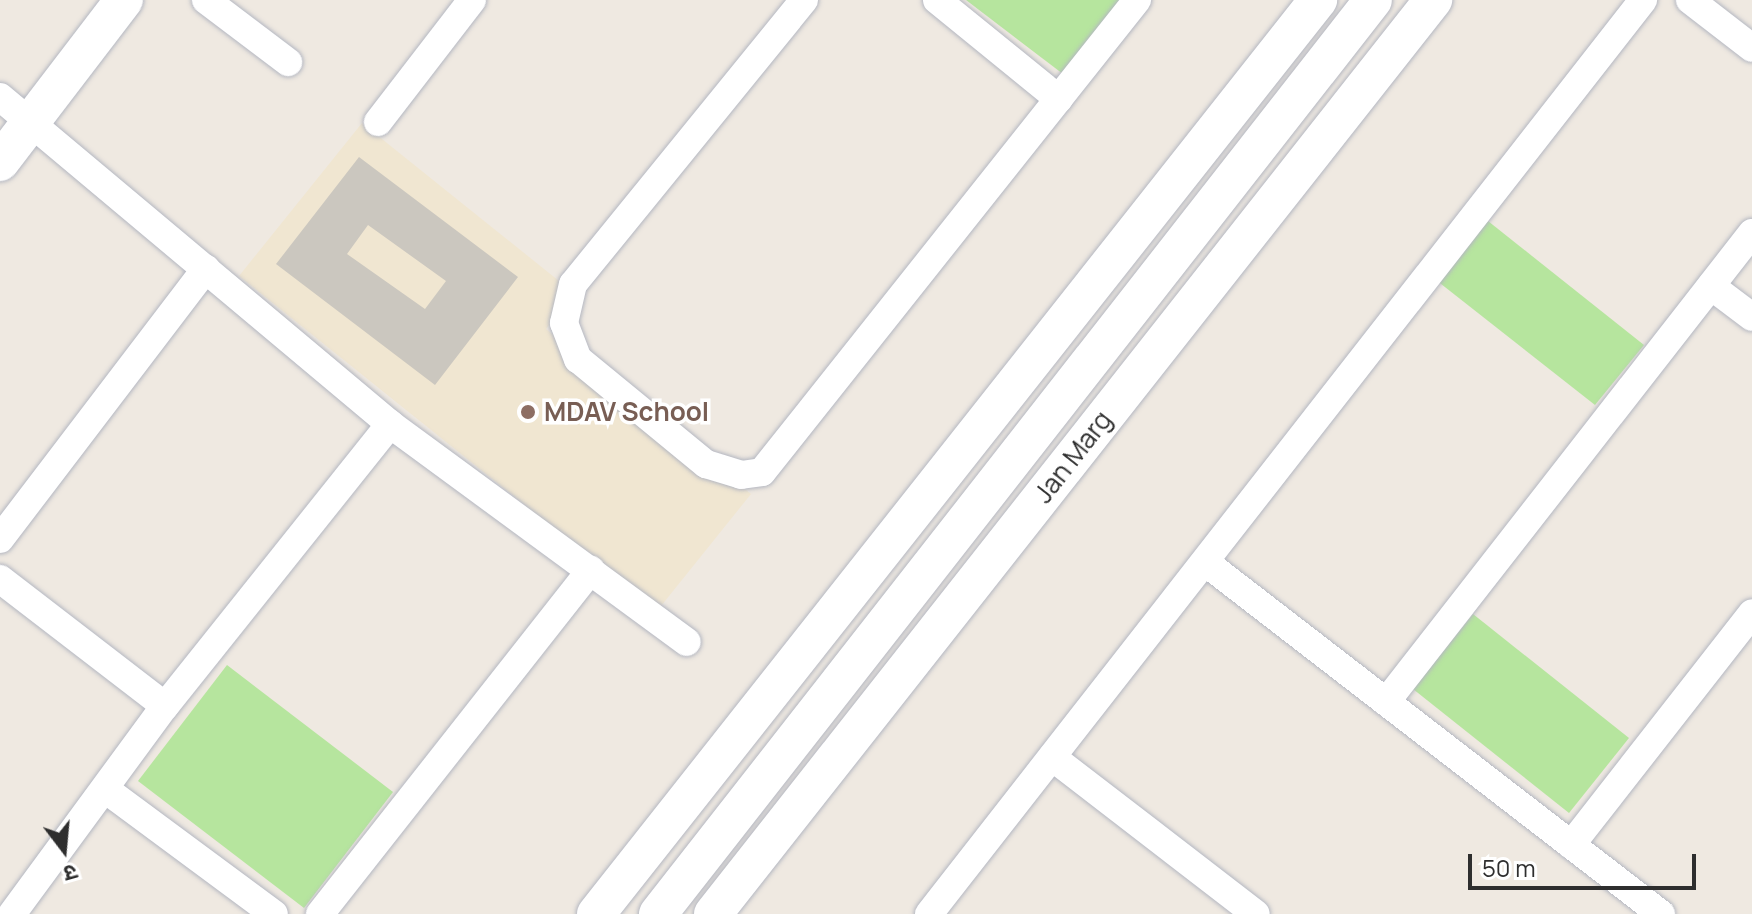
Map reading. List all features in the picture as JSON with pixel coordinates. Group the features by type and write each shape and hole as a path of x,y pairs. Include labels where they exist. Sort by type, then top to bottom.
{"main road":[{"path":"0,162 124,0"},
{"path":"596,914 1318,0"},
{"name":"Jan Marg","path":"658,914 1373,0"},
{"name":"Jan Marg","path":"713,914 1433,0"}],"street":[{"path":"206,0 288,62"},
{"path":"378,122 472,0"},
{"path":"804,0 573,284 564,323 578,359 706,464 741,475 762,472 1137,0"},
{"path":"937,0 1059,99"},
{"path":"929,914 1643,0"},
{"path":"1690,0 1752,48"},
{"path":"0,97 390,424 687,642"},
{"path":"1386,702 1752,233"},
{"path":"0,539 206,269"},
{"path":"1711,286 1752,317"},
{"path":"12,914 165,706 390,424"},
{"path":"1205,562 1661,914"},
{"path":"320,914 591,570"},
{"path":"0,579 165,706"},
{"path":"1571,845 1752,613"},
{"path":"1052,757 1256,914"},
{"path":"105,789 274,914"}],"shaded area":[{"name":"MDAV School","path":"362,123 574,293 546,329 751,494 657,611 239,276"}],"green space":[{"path":"966,0 1120,0 1063,74"},
{"path":"1488,221 1644,345 1595,405 1436,280"},
{"path":"1473,614 1629,738 1569,813 1413,689"},
{"path":"227,665 393,792 304,908 138,781"}],"building":[{"path":"359,157 518,277 435,385 276,264","holes":["368,225 446,281 425,309 347,254"]}],"place":[{"name":"MDAV School","path":"528,412"}]}
